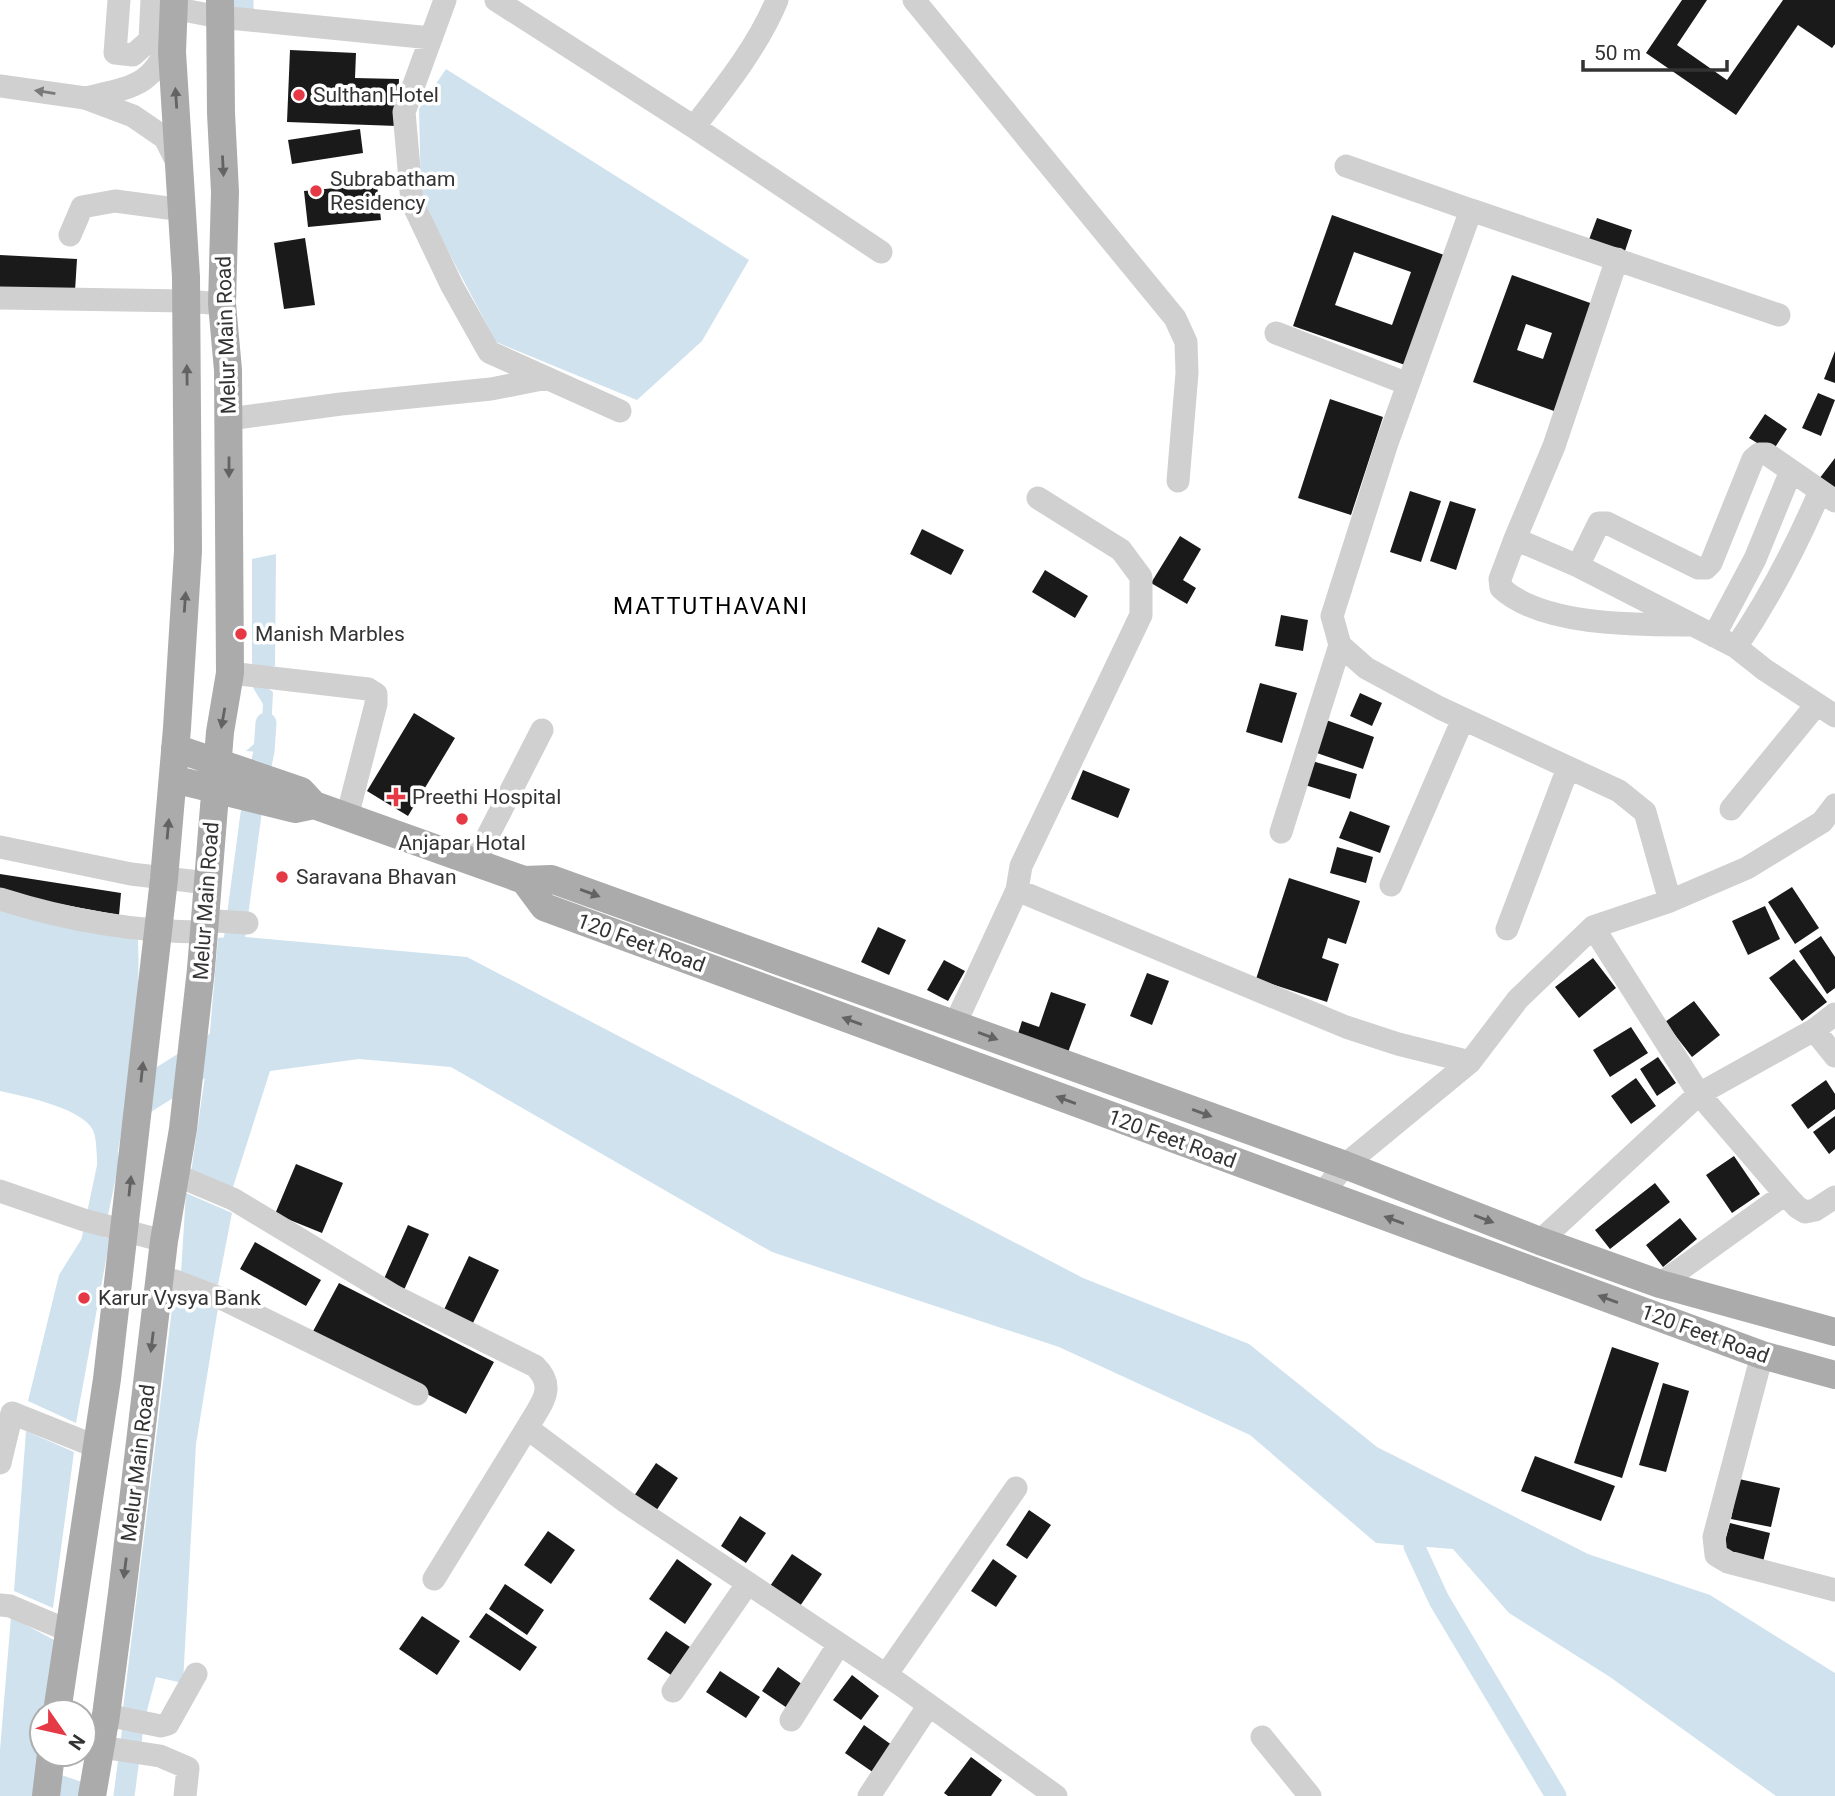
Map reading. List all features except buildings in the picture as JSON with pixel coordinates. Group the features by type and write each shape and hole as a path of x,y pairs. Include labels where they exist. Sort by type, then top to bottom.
{"main road":[{"name":"Melur Main Road","path":"58,1698 62,1627 84,1441 135,1140 173,779 188,551 186,301 181,170 187,9"},
{"name":"Melur Main Road","path":"102,1766 113,1717 168,1280 164,1241 181,1177 183,1129 201,969 209,926 207,883 220,732 240,675 228,370 222,304 225,192 187,9"},
{"name":"120 Feet Road","path":"175,748 217,776 261,789 301,791 314,805 474,863 524,880 551,879 1345,1165 1540,1241 1660,1284 1835,1332"},
{"name":"120 Feet Road","path":"173,779 217,776"},
{"name":"120 Feet Road","path":"524,880 544,907 1762,1355 1835,1375"},
{"path":"46,1795 49,1768"}],"street":[{"path":"119,0 115,54 134,55 187,9 431,38"},
{"path":"445,0 404,112 412,202 452,286 489,352 620,411"},
{"path":"496,0 694,127 881,252"},
{"path":"694,127 737,70 768,22 777,0"},
{"path":"914,0 1175,318 1186,342 1187,373 1178,481"},
{"path":"85,99 133,86 155,72 187,9"},
{"path":"0,86 85,99 133,116 165,138 181,170"},
{"path":"1346,166 1779,315"},
{"path":"70,235 82,207 115,201 183,210"},
{"path":"1281,832 1340,645 1332,616 1408,384 1471,210"},
{"path":"1617,259 1554,446 1500,579 1501,588 1511,597 1538,609 1608,624 1693,625"},
{"path":"0,298 222,304"},
{"path":"1276,333 1408,384"},
{"path":"229,419 341,404 491,389 547,378"},
{"path":"1578,566 1594,529 1599,523 1606,523 1698,568 1706,568 1711,563 1753,459 1759,454 1767,454 1828,496 1736,647"},
{"path":"1714,636 1755,559 1791,471"},
{"path":"955,1024 1017,890 1021,866 1141,615 1141,577 1121,550 1038,498"},
{"path":"1515,539 1578,566 1736,647 1765,670 1826,710 1731,808"},
{"path":"1340,645 1366,668 1462,719 1619,791 1645,812 1670,901"},
{"path":"240,675 368,689 376,694 376,704 347,817"},
{"path":"1391,886 1462,719"},
{"path":"474,863 542,730"},
{"path":"1507,929 1568,768"},
{"path":"1322,1194 1345,1165 1470,1062 1518,999 1594,927 1670,901 1747,868 1831,819"},
{"path":"0,847 164,879 207,883"},
{"path":"1017,890 1346,1027 1398,1044 1470,1062"},
{"path":"0,899 45,914 158,932 247,923"},
{"path":"1594,927 1699,1094 1797,1208 1805,1212 1815,1210 1835,1197"},
{"path":"1540,1241 1699,1094 1814,1030 1835,1014"},
{"path":"1814,1030 1835,1056"},
{"path":"181,1177 233,1199 394,1296 536,1366 545,1375 547,1391 527,1428 434,1579"},
{"path":"0,1191 84,1220 164,1241"},
{"path":"1660,1284 1785,1194"},
{"path":"168,1280 225,1300 417,1394"},
{"path":"1762,1355 1714,1537 1716,1555 1728,1562 1835,1590"},
{"path":"0,1463 12,1413 84,1441"},
{"path":"527,1428 626,1502 886,1675 1056,1796"},
{"path":"886,1675 1016,1488"},
{"path":"673,1692 748,1583"},
{"path":"5,1605 62,1627"},
{"path":"790,1720 839,1644"},
{"path":"113,1717 161,1726 168,1724 196,1674"},
{"path":"869,1796 929,1705"},
{"path":"1262,1737 1311,1796"},
{"path":"102,1766 160,1756 188,1768 185,1796"}],"water":[{"path":"446,69 749,260 702,341 637,400 496,342 440,236 421,193 419,109"},
{"path":"276,554 275,666 252,666 252,559"},
{"path":"252,686 266,687 273,692 270,753 246,751 261,738 263,704"},
{"path":"0,904 63,923 138,940 138,998 133,1056 114,1171 98,1170 95,1136 84,1120 49,1103 0,1091"},
{"path":"235,936 467,957 1083,1278 1249,1344 1377,1447 1588,1554 1710,1595 1835,1673 1835,1796 1776,1796 1610,1677 1509,1613 1453,1549 1376,1543 1250,1435 1059,1347 772,1252 451,1067 359,1059 270,1071 233,1187 191,1173 208,1055 218,938"},
{"path":"186,1193 232,1213 218,1285 181,1272"},
{"path":"84,1235 110,1238 76,1423 28,1401 59,1275"},
{"path":"174,1292 218,1308 196,1444 183,1683 156,1677 146,1714 123,1709"},
{"path":"26,1431 74,1452 53,1608 14,1591"},
{"path":"11,1617 56,1641 48,1698 28,1698 28,1768 38,1768 34,1796 0,1796 0,1750"}],"waterway":[{"path":"243,0 243,11"},
{"path":"231,964 266,723"},
{"path":"112,1107 126,1107 220,1048 252,1042"},
{"path":"92,1240 108,1164 107,1144"},
{"path":"1413,1517 1414,1546 1439,1600 1556,1796"},
{"path":"124,1796 136,1704"},
{"path":"0,1781 18,1771 90,1796"}],"place":[{"name":"Sulthan Hotel","path":"299,95"},
{"name":"Subrabatham Residency","path":"316,191"},
{"name":"Manish Marbles","path":"241,634"},
{"name":"Preethi Hospital","path":"396,797"},
{"name":"Anjapar Hotal","path":"462,819"},
{"name":"Saravana Bhavan","path":"282,877"},
{"name":"Karur Vysya Bank","path":"84,1298"}],"district":[{"name":"MATTUTHAVANI","path":"711,606"}]}
